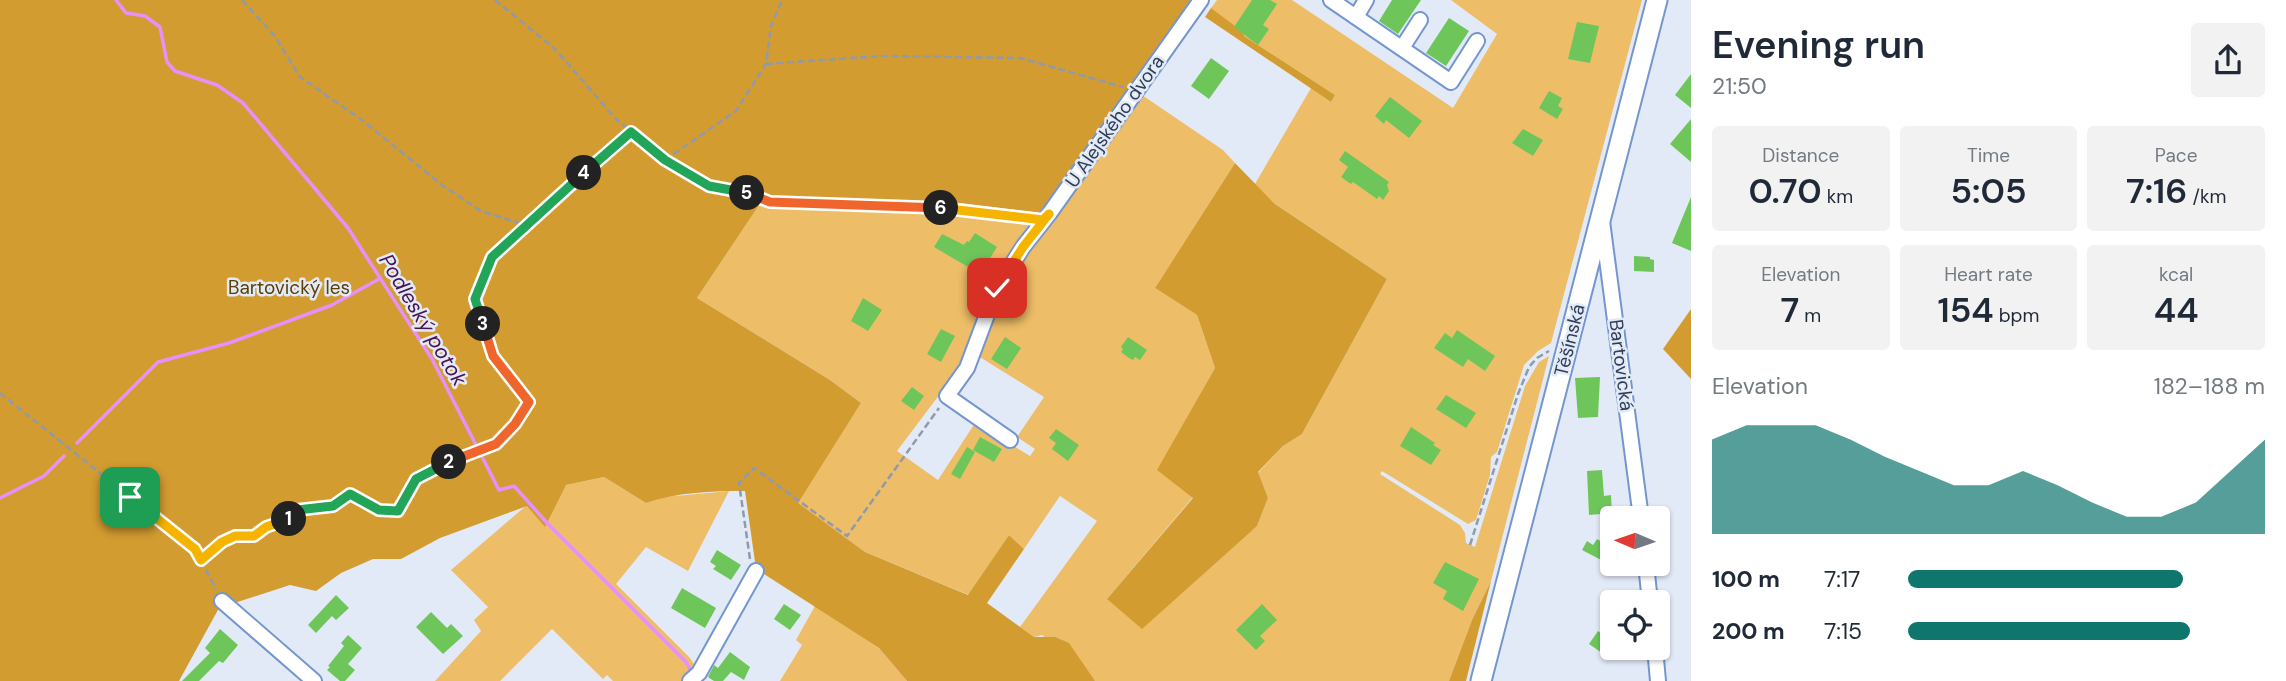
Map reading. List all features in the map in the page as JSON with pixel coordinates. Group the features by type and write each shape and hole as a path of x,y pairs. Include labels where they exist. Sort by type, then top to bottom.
{"main road":[{"name":"Těšínská","path":"1481,681 1657,0"}],"street":[{"name":"U Alejského dvora","path":"947,396 967,368 997,288 1023,247 1201,0"},
{"path":"1331,0 1451,82 1478,41"},
{"path":"1356,17 1366,0"},
{"path":"1402,48 1420,19"},
{"name":"Bartovická","path":"1601,213 1639,506"},
{"path":"947,396 1010,440"},
{"path":"690,681 699,673 754,574"},
{"path":"222,601 314,681"},
{"path":"1656,660 1658,681"}],"path":[{"path":"242,0 274,35 300,77 362,120 442,185 481,211 525,225"},
{"path":"495,0 555,49 616,119 665,160 709,186 756,195 770,202 920,205 1043,220 1049,214"},
{"path":"665,160 736,111 766,64 771,26 782,0"},
{"path":"766,64 881,56 1020,58 1136,91"},
{"path":"201,560 222,542 235,536 254,536 266,527 290,519 297,510 333,506 350,494 379,510 398,511 416,479 460,456 496,444 515,424 529,402 493,356 475,299 492,257 631,132"},
{"path":"1470,545 1529,367 1543,353 1568,343"},
{"path":"0,393 195,549 222,601"},
{"path":"754,574 739,483 754,468 847,536 947,396"}],"shaded area":[{"path":"1217,0 1292,0 1453,108 1497,34 1451,0 1642,0 1551,343 1524,365 1497,452 1491,457 1490,475 1476,520 1468,524 1382,471 1380,474 1460,525 1465,533 1466,543 1475,547 1525,386 1539,362 1549,356 1491,581 1472,620 1449,681 1095,681 1042,635 1034,637 1020,627 1097,521 1060,496 1024,549 1009,535 969,595 865,552 797,503 861,403 830,380 697,298 758,206 972,216 1032,223 997,274 967,358 897,451 938,480 975,423 1030,456 1035,449 1017,437 1044,397 978,356 993,321 998,296 1136,91 1223,150 1235,163 1155,288 1197,315 1215,368 1158,470 1193,497 1107,599 1233,545 1257,526 1268,498 1258,473 1283,446 1302,434 1387,279 1275,204 1255,184 1311,88 1331,102 1335,95 1244,36 1211,8"},
{"path":"604,477 646,503 664,497 729,491 688,571 646,547 616,584 690,658 697,669 683,681 613,681 607,675 603,679 552,629 500,681 435,681 481,631 474,620 488,607 451,570 527,505 566,485"},
{"path":"815,606 879,648 907,681 780,681 802,645 796,640"}],"green space":[{"name":"Bartovický les","path":"0,0 1201,0 1049,214 959,203 765,196 697,298 830,380 861,403 798,503 865,552 968,595 1009,535 1024,549 987,603 1034,637 1055,637 1069,643 1095,681 907,681 879,648 756,569 745,491 683,494 646,503 604,477 566,485 545,527 527,506 440,538 401,559 373,559 341,573 316,591 290,585 219,608 179,681 0,681"},
{"path":"1211,8 1243,32 1244,36 1335,95 1331,102 1205,17"},
{"path":"1235,163 1275,204 1387,279 1302,434 1283,446 1258,472 1268,498 1257,526 1142,629 1107,599 1193,498 1157,470 1215,368 1197,315 1155,288"},
{"path":"1691,309 1691,379 1663,349"},
{"path":"1491,581 1466,681 1449,681 1472,620"}],"building":[{"path":"1252,0 1270,0 1277,4 1263,25 1269,29 1258,45 1234,27"},
{"path":"1392,0 1421,0 1398,34 1379,21"},
{"path":"1449,18 1469,31 1446,66 1426,53"},
{"path":"1577,22 1599,26 1590,63 1568,59"},
{"path":"1211,58 1229,71 1209,99 1191,86"},
{"path":"1691,74 1691,108 1675,95"},
{"path":"1549,91 1562,98 1558,106 1563,109 1557,119 1539,108"},
{"path":"1390,97 1422,121 1409,138 1386,120 1384,124 1375,116"},
{"path":"1691,119 1691,162 1670,144"},
{"path":"1523,129 1543,140 1533,156 1512,143"},
{"path":"1345,151 1389,182 1389,191 1383,200 1341,177 1348,167 1339,160"},
{"path":"1691,197 1691,251 1672,243"},
{"path":"975,233 997,247 980,274 934,247 942,234 964,245"},
{"path":"1634,256 1650,257 1654,260 1654,272 1634,271"},
{"path":"863,298 882,310 868,331 851,321"},
{"path":"941,329 955,336 941,362 927,354"},
{"path":"1457,330 1495,356 1485,371 1468,359 1463,367 1434,348 1445,333 1452,338"},
{"path":"1005,337 1021,348 1007,369 991,359"},
{"path":"1128,337 1147,350 1140,360 1135,357 1133,360 1121,352 1121,347"},
{"path":"1600,377 1598,417 1578,418 1575,378"},
{"path":"912,387 924,396 914,410 901,401"},
{"path":"1446,395 1476,413 1466,428 1436,409"},
{"path":"1411,427 1441,450 1431,465 1400,446"},
{"path":"1056,429 1079,445 1068,461 1052,449 1056,443 1049,438"},
{"path":"980,437 1002,449 994,462 973,450"},
{"path":"967,447 975,452 960,479 951,474"},
{"path":"1602,470 1604,496 1611,495 1612,506 1600,506 1600,514 1589,515 1587,471"},
{"path":"1597,539 1600,541 1600,559 1582,550 1587,541 1593,545"},
{"path":"717,550 741,565 731,580 713,569 716,566 710,562"},
{"path":"1445,562 1479,579 1463,611 1443,599 1447,591 1433,583"},
{"path":"682,588 716,608 705,628 671,608"},
{"path":"336,595 349,608 336,620 332,616 316,633 308,625"},
{"path":"784,604 801,615 790,630 774,619"},
{"path":"1262,604 1277,620 1260,636 1265,641 1256,650 1236,630"},
{"path":"431,612 447,628 451,624 463,636 443,654 416,627"},
{"path":"220,629 238,645 223,663 219,661 199,681 182,681 210,653 205,648"},
{"path":"1598,631 1600,632 1600,652 1589,644"},
{"path":"348,635 362,648 348,664 355,670 345,681 340,681 327,670 344,646 341,643"},
{"path":"730,652 750,667 744,680 731,672 723,681 714,681 708,677 714,665 718,668"}],"waterway":[{"name":"Podleský potok","path":"116,0 126,13 145,16 160,27 167,62 175,71 217,85 243,103 348,228 432,359 499,490 514,486 548,524 686,662 692,672"},
{"path":"77,443 158,362 229,343 332,305 379,279"},
{"path":"0,498 44,476 64,456"}],"route":[{"path":"130,497 195,549 201,560 222,542 235,536 254,536 266,527 290,519 297,510 333,506 350,494 379,510 398,511 416,479 460,456 496,444 515,424 529,402 493,356 475,299 492,257 532,218 631,132 665,160 709,186 756,195 770,202 920,205 1043,220 1049,214 1023,247 997,288"}]}
